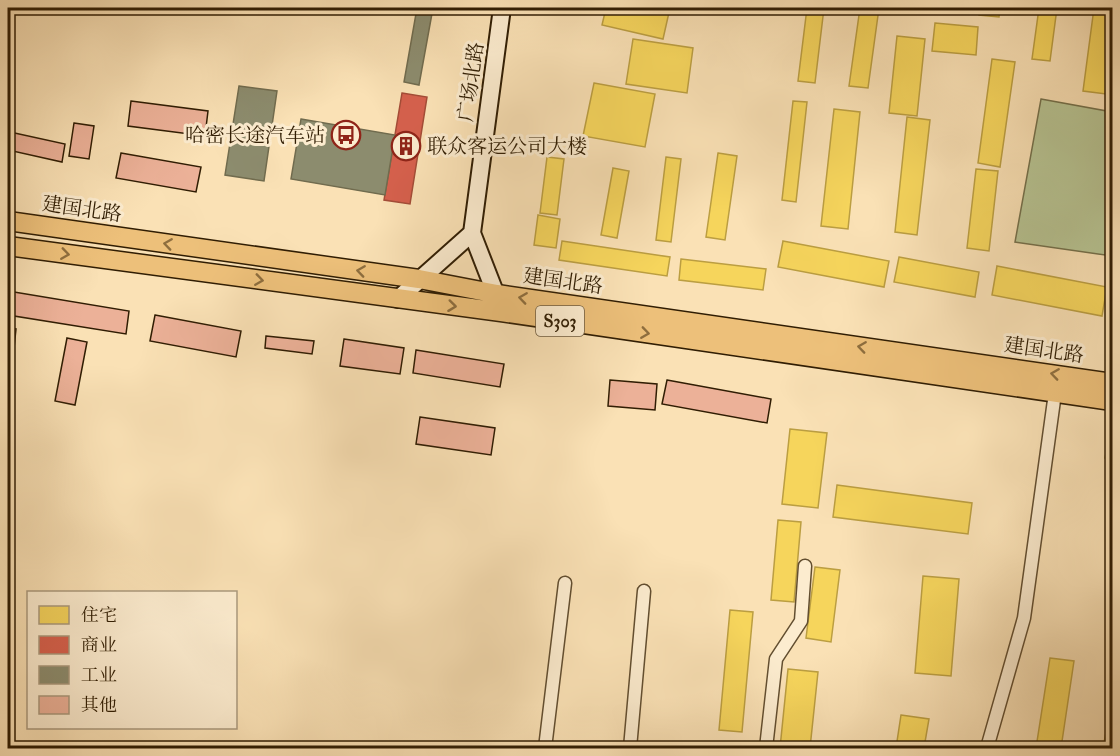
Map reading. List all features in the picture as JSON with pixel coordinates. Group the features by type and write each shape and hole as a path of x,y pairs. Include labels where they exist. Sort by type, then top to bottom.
{"main road":[{"name":"广场北路","path":"472,233 502,8"},
{"name":"建国北路","path":"8,221 419,279 499,303 1113,401"},
{"path":"398,299 472,233 499,303"},
{"name":"建国北路","path":"8,246 398,299 499,303 1113,382"}],"street":[{"path":"987,748 1024,618 1055,393"},
{"path":"766,748 776,659 801,621 805,566"},
{"path":"545,748 565,583"},
{"path":"630,748 644,591"}],"green space":[{"path":"1041,99 1112,112 1112,256 1015,242"}],"building: 住宅":[{"path":"606,8 670,8 663,39 602,25"},
{"path":"807,8 824,8 815,83 798,81"},
{"path":"860,8 879,8 868,88 849,86"},
{"path":"980,8 1000,8 999,17 979,15"},
{"path":"1039,8 1057,8 1050,61 1032,59"},
{"path":"1094,8 1112,8 1112,48 1106,94 1083,91"},
{"path":"935,23 978,27 976,55 932,51"},
{"path":"897,36 925,39 917,116 889,113"},
{"path":"633,39 693,48 687,93 626,84"},
{"path":"992,59 1015,62 1000,167 978,163"},
{"path":"594,83 655,94 645,147 583,136"},
{"path":"793,101 807,102 796,202 782,200"},
{"path":"834,109 860,112 848,229 821,226"},
{"path":"907,117 930,120 917,235 895,232"},
{"path":"718,153 737,156 725,240 706,237"},
{"path":"547,157 564,159 557,215 540,213"},
{"path":"666,157 681,159 671,242 656,240"},
{"path":"613,168 629,171 617,238 601,235"},
{"path":"976,169 998,171 989,251 967,248"},
{"path":"538,215 560,219 556,248 534,245"},
{"path":"562,241 670,257 667,276 559,260"},
{"path":"783,241 889,261 884,287 778,267"},
{"path":"899,257 979,272 975,297 894,282"},
{"path":"681,259 766,269 763,290 679,280"},
{"path":"997,266 1107,287 1102,316 992,295"},
{"path":"790,429 827,433 818,508 782,504"},
{"path":"1108,443 1112,444 1112,460 1105,458"},
{"path":"837,485 972,503 968,534 833,517"},
{"path":"778,520 801,522 794,602 771,600"},
{"path":"815,567 840,570 831,642 806,638"},
{"path":"923,576 959,579 951,676 915,673"},
{"path":"730,610 753,612 742,732 719,730"},
{"path":"1050,658 1074,661 1061,748 1036,748"},
{"path":"788,669 818,672 810,748 780,748"},
{"path":"1112,700 1112,748 1103,748"},
{"path":"901,715 929,719 924,748 896,748"}],"building: 商业":[{"name":"联众客运公司大楼","path":"402,93 427,97 410,204 384,200"}],"building: 工业":[{"path":"417,8 433,8 419,85 404,82"},
{"path":"239,86 277,91 264,181 225,175"},
{"path":"301,119 395,135 385,195 291,179"}],"building: 其他":[{"path":"131,101 208,111 205,136 128,126"},
{"path":"74,123 94,126 89,159 69,156"},
{"path":"10,132 65,144 62,162 8,150"},
{"path":"121,153 201,167 196,192 116,178"},
{"path":"8,291 129,311 126,334 8,315"},
{"path":"155,315 241,331 236,357 150,341"},
{"path":"8,328 16,329 8,405"},
{"path":"266,336 314,341 312,354 265,348"},
{"path":"67,338 87,342 75,405 55,401"},
{"path":"344,339 404,348 400,374 340,366"},
{"path":"416,350 504,364 500,387 413,373"},
{"path":"610,380 657,384 655,410 608,406"},
{"path":"667,380 771,399 767,423 662,404"},
{"path":"420,417 495,428 491,455 416,444"}],"place":[{"name":"哈密长途汽车站","path":"346,135"},
{"name":"联众客运公司大楼","path":"406,146"}]}
